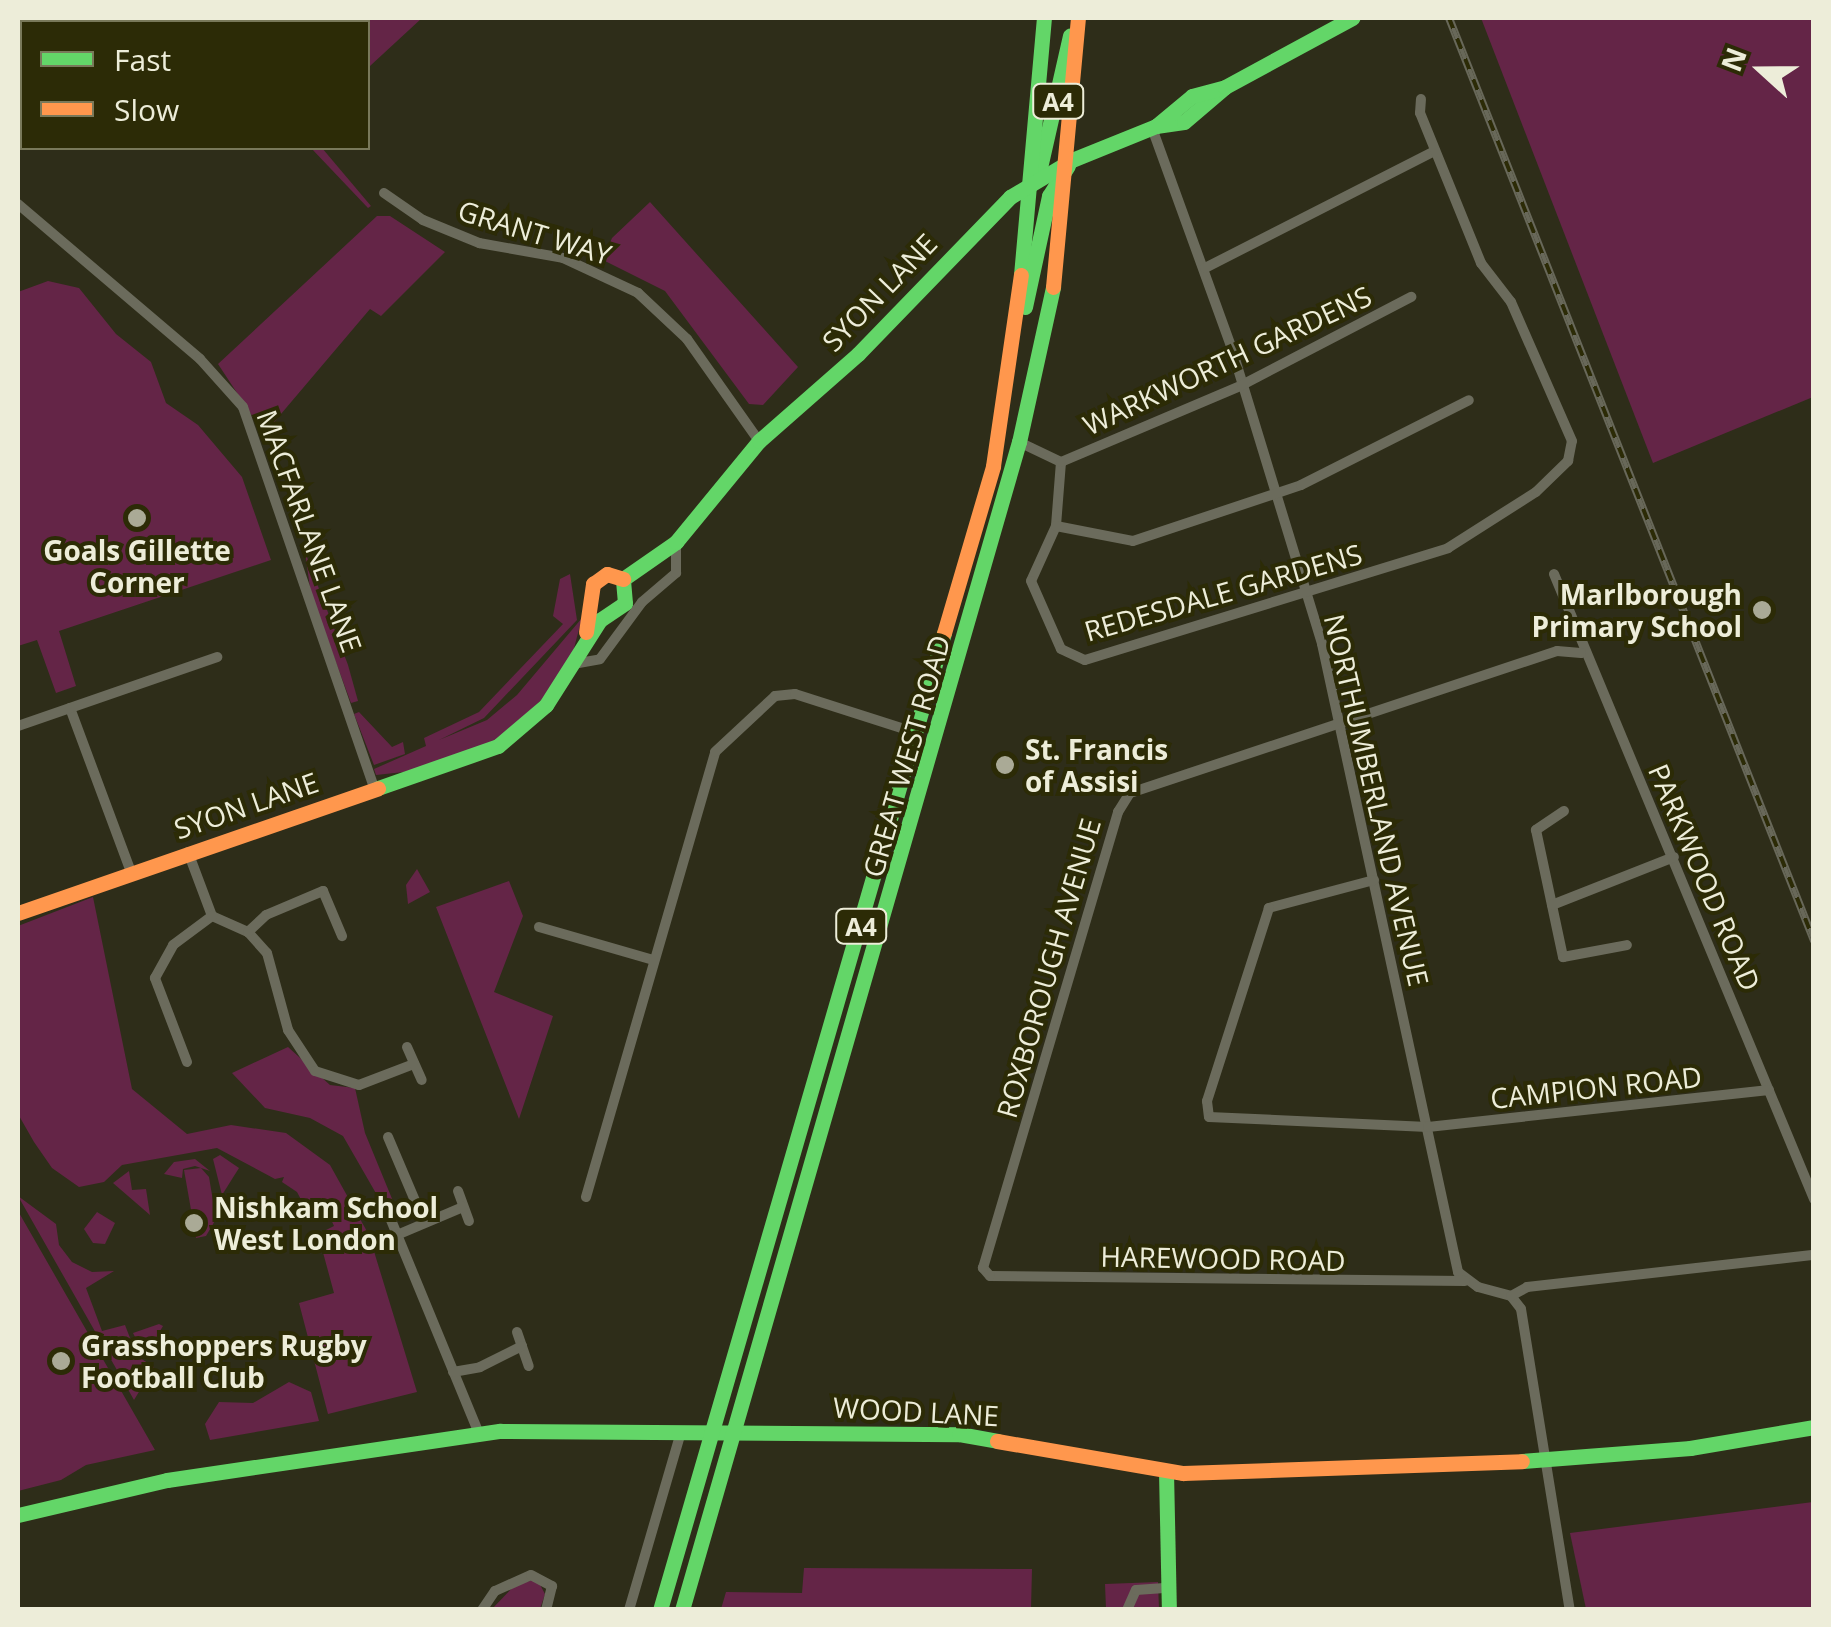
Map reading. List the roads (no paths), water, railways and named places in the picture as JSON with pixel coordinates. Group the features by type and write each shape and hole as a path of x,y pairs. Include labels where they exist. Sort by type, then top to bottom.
{"main road":[{"name":"GREAT WEST ROAD","path":"660,1610 993,466 1032,182 1044,18"},
{"name":"GREAT WEST ROAD","path":"682,1610 1020,442 1060,258 1072,160 1077,18"},
{"name":"A4","path":"1032,182 1052,136 1061,66 1077,18"},
{"name":"SYON LANE","path":"624,579 676,542 759,441 858,354 971,232 1032,182 1072,160 1154,127 1191,117 1224,87 1352,18"},
{"name":"A4","path":"1013,337 1036,278 1049,196 1072,160"},
{"path":"607,574 624,579 625,602 609,611 594,602 597,578 607,574"},
{"name":"SYON LANE","path":"18,913 374,787 432,773 498,746 546,705 573,664 594,602"},
{"name":"SYON LANE","path":"584,640 609,611"},
{"name":"WOOD LANE","path":"18,1516 167,1480 479,1434 959,1434 1166,1470 1268,1465 1373,1470 1690,1448 1814,1427"},
{"path":"1166,1470 1169,1610"}],"street":[{"path":"1205,268 1435,151 1421,100"},
{"name":"NORTHUMBERLAND AVENUE","path":"1154,127 1242,385 1342,724 1428,1128 1465,1281"},
{"name":"REDESDALE GARDENS","path":"1062,462 1056,526 1031,581 1061,649 1085,660 1448,548 1536,492 1568,462 1572,441 1512,302 1481,264 1435,151"},
{"name":"GRANT WAY","path":"387,190 406,208 479,242 564,258 638,293 687,338 759,441"},
{"name":"MACFARLANE LANE","path":"18,204 228,385 242,407 374,787"},
{"name":"WARKWORTH GARDENS","path":"1062,462 1242,385 1411,297"},
{"path":"1056,526 1134,540 1274,494 1470,400"},
{"path":"1020,442 1062,462"},
{"name":"SYON LANE","path":"573,664 600,658 635,609 676,573 676,542"},
{"name":"PARKWOOD ROAD","path":"1554,574 1581,653 1674,856 1814,1199"},
{"name":"ROXBOROUGH AVENUE","path":"983,1268 1124,802 1130,793 1557,650 1581,653"},
{"path":"18,726 217,656"},
{"path":"586,1196 715,752 776,696 795,694 918,734"},
{"path":"70,708 131,872"},
{"path":"1564,811 1536,830 1564,957 1627,945"},
{"path":"188,852 212,916 248,932 267,953 288,1030 316,1071 359,1085 414,1064"},
{"path":"1552,906 1674,856"},
{"name":"CAMPION ROAD","path":"1374,880 1269,908 1208,1101 1209,1118 1428,1128 1769,1090"},
{"path":"248,932 266,915 324,891 342,936"},
{"path":"186,1062 158,997 160,960 212,916"},
{"path":"539,926 654,960"},
{"path":"158,1034 172,1027"},
{"path":"408,1047 422,1080"},
{"path":"388,1137 424,1222"},
{"path":"458,1191 469,1222"},
{"path":"397,1235 463,1207"},
{"path":"391,1220 479,1434"},
{"path":"1511,1296 1527,1287 1814,1255"},
{"name":"HAREWOOD ROAD","path":"983,1268 990,1276 1465,1281"},
{"path":"1465,1281 1511,1296 1521,1308 1570,1610"},
{"path":"517,1332 529,1366"},
{"path":"452,1372 522,1346"},
{"path":"630,1610 681,1432"},
{"path":"482,1610 495,1591 531,1575 552,1586 546,1610"},
{"path":"1127,1610 1136,1590 1168,1588"}],"railway":[{"path":"1449,18 1814,941"}],"place":[{"name":"Goals Gillette Corner","path":"137,518"},
{"name":"Marlborough Primary School","path":"1762,610"},
{"name":"St. Francis of Assisi","path":"1005,765"},
{"name":"Nishkam School West London","path":"194,1223"},
{"name":"Grasshoppers Rugby Football Club","path":"61,1361"}]}
